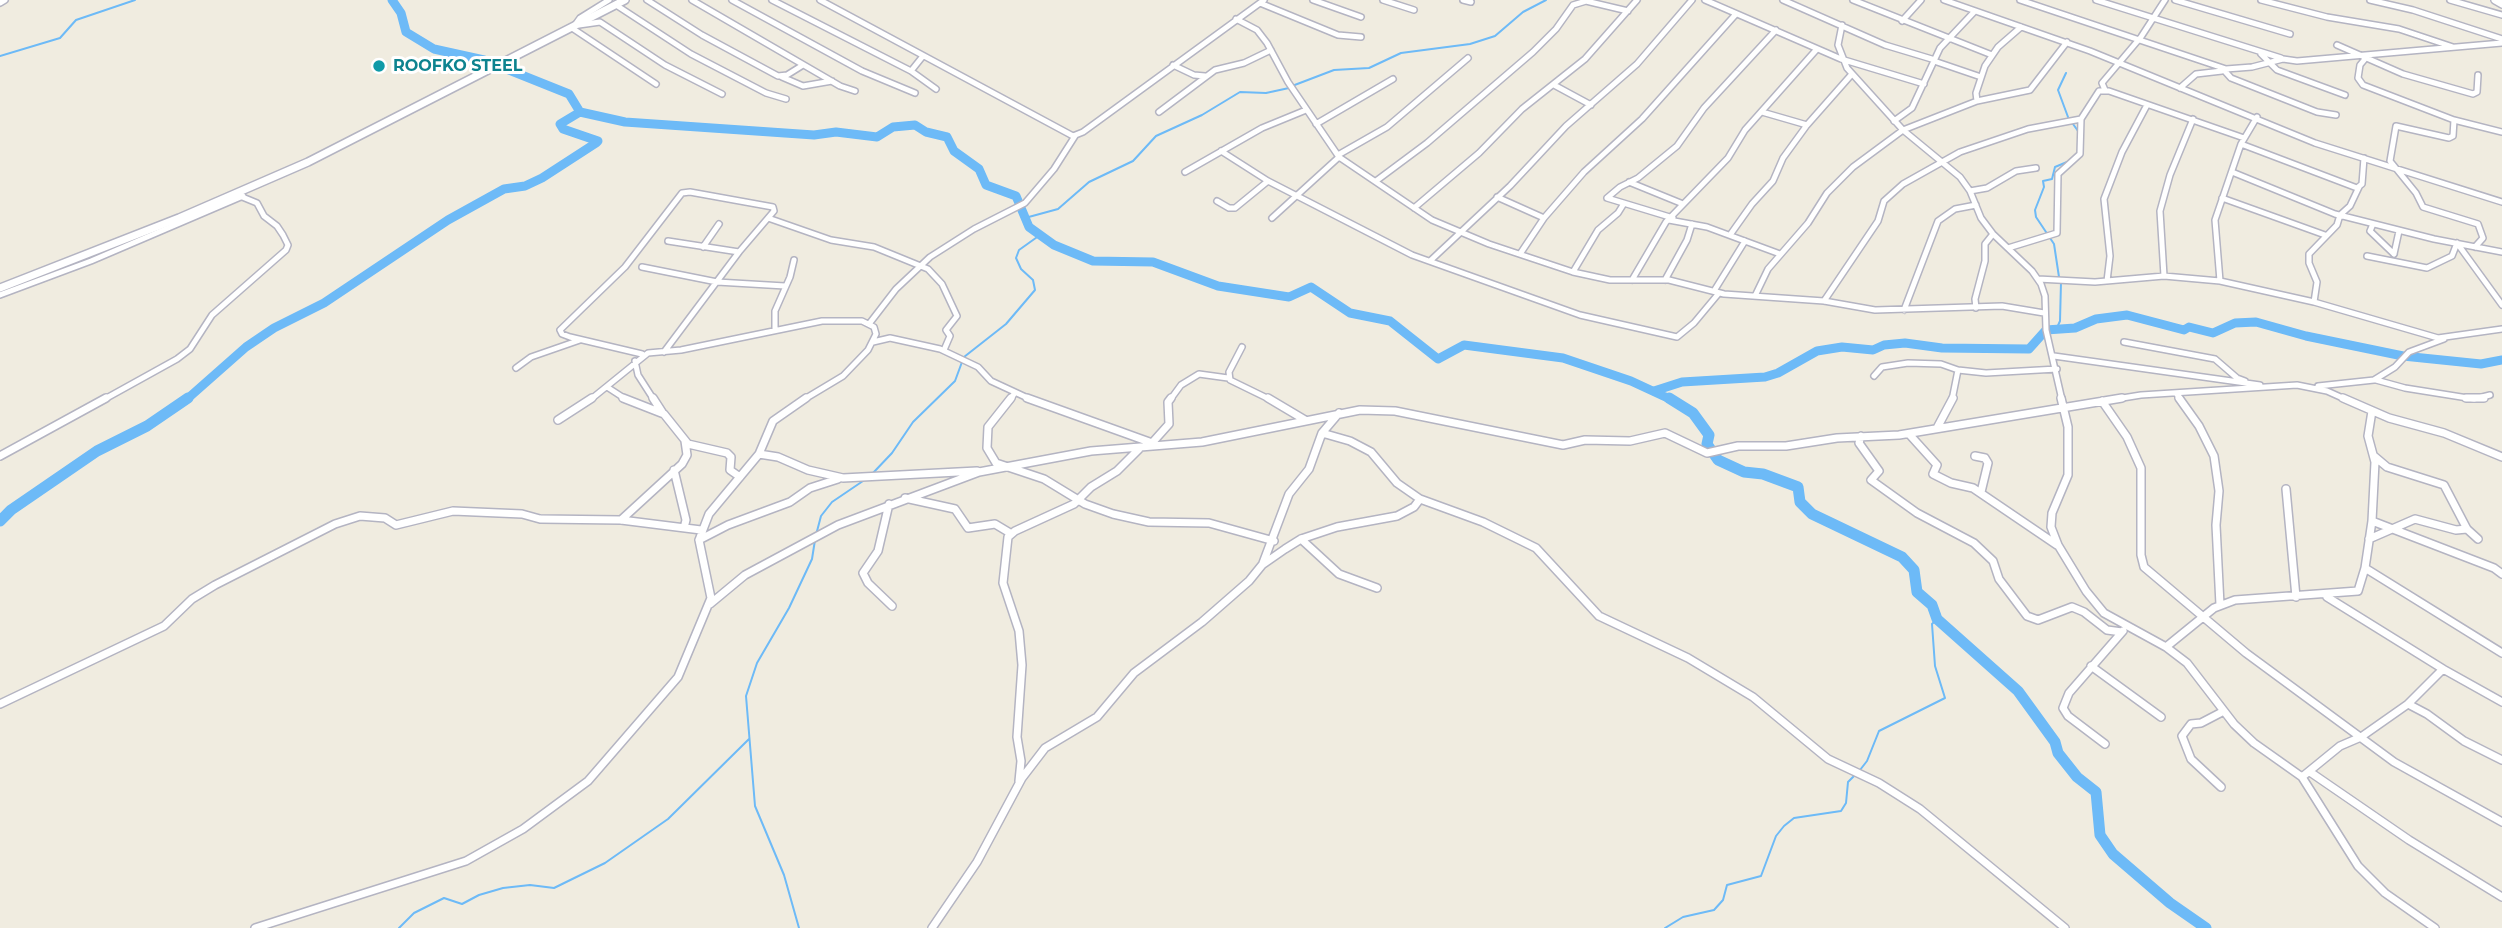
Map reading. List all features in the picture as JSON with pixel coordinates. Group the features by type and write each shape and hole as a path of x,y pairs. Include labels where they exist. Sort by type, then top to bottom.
{"main road":[{"path":"0,288 239,195 383,126 625,0"},
{"path":"2494,0 2502,4"}],"street":[{"path":"0,3 5,0"},
{"path":"573,27 580,18 608,0"},
{"path":"647,0 780,77 803,86 832,81"},
{"path":"692,0 803,65 855,91"},
{"path":"732,0 862,71 915,93"},
{"path":"772,0 911,71 936,89"},
{"path":"820,0 1075,136"},
{"path":"1313,0 1362,17"},
{"path":"1383,0 1414,10"},
{"path":"1463,0 1471,2"},
{"path":"1414,208 1489,144 1522,109 1593,52 1637,0"},
{"path":"1430,261 1566,126 1637,64 1692,0"},
{"path":"1705,0 1841,59 1924,84"},
{"path":"1783,0 1885,45 1981,76"},
{"path":"1902,21 1921,0"},
{"path":"1944,0 2067,42 2257,117 2315,143 2392,165 2502,202"},
{"path":"2020,0 2222,69 2231,78 2317,112 2336,115"},
{"path":"2096,0 2283,59 2297,61 2362,57 2502,41"},
{"path":"2105,90 2102,83 2139,40 2165,0"},
{"path":"2175,0 2290,34"},
{"path":"2261,0 2327,18 2399,29 2454,47"},
{"path":"2370,0 2413,10 2502,41"},
{"path":"2412,0 2413,10"},
{"path":"2450,0 2502,15"},
{"path":"869,324 878,310 920,266 947,245 1025,203 1054,169 1075,136 1262,1 1338,35 1362,37"},
{"path":"1376,181 1427,144 1496,81 1533,52 1556,29 1573,5 1586,1 1628,11"},
{"path":"1856,1 1992,55"},
{"path":"616,5 710,65 766,93 786,99"},
{"path":"1894,121 1912,108 1940,48 1974,12"},
{"path":"1520,254 1544,218 1584,173 1642,118 1736,13"},
{"path":"1236,19 1257,30 1306,110 1339,156 1414,208 1460,233 1573,272 1609,280 1665,280 1716,292 1824,301 1875,310 2011,307 2044,313"},
{"path":"573,27 600,22 666,66 722,94"},
{"path":"1842,25 1838,40 1841,59 1852,74 1903,130 1943,161 1970,191 1978,214 1993,234 2038,279 2045,296 2044,313 2068,427 2068,475 2051,518 2051,527 2058,545 2095,604 2124,630 2166,648 2194,670 2224,711 2254,743 2302,778 2358,866 2385,893 2435,928"},
{"path":"573,27 656,84"},
{"path":"1977,101 1981,76 1992,55 2021,27"},
{"path":"1776,30 1704,108 1677,146 1607,198 1730,235 1780,254"},
{"path":"1755,296 1768,270 1848,171 1903,130 1977,101 2032,89 2036,79 2067,42"},
{"path":"2337,45 2422,80 2473,94 2477,92 2478,75"},
{"path":"1632,280 1671,219 1703,181 1728,158 1745,130 1817,48"},
{"path":"1159,112 1220,67 1244,63 1271,50"},
{"path":"2257,50 2277,71 2345,95"},
{"path":"911,71 923,56"},
{"path":"2362,57 2358,78 2360,84 2454,120 2502,132"},
{"path":"1272,218 1339,156 1387,127 1468,58"},
{"path":"2180,88 2196,74 2244,68 2283,59"},
{"path":"780,77 803,65"},
{"path":"1173,65 1194,75 1205,76"},
{"path":"1730,235 1752,204 1773,181 1783,158 1807,125 1852,74"},
{"path":"1317,124 1393,79"},
{"path":"1554,85 1591,105"},
{"path":"2008,248 2057,233 2055,221 2058,174 2080,154 2081,119 2096,94 2105,90 2193,119 2353,187 2359,187"},
{"path":"2107,281 2109,246 2104,199 2122,152 2147,105"},
{"path":"1185,172 1262,128 1306,110"},
{"path":"1762,112 1807,125"},
{"path":"2220,281 2214,227 2243,141 2257,117"},
{"path":"1824,301 1878,222 1887,198 1906,182 1943,161 2009,135 2081,119"},
{"path":"2164,276 2160,211 2170,175 2193,119"},
{"path":"2454,120 2453,136 2449,138 2396,126 2390,158 2392,165 2426,208 2478,224 2483,238 2475,247"},
{"path":"1220,151 1268,181 1412,255 1551,306 1677,337 1694,323 1716,292 1745,241"},
{"path":"2314,302 2317,282 2308,258 2311,250 2337,225 2340,215 2350,205 2363,180 2364,158"},
{"path":"1970,191 1987,188 2016,171 2036,168"},
{"path":"2232,172 2340,215 2399,231 2502,252"},
{"path":"1217,201 1229,208 1235,208 1268,181"},
{"path":"1629,182 1683,204"},
{"path":"664,352 775,209 771,206 690,192 682,194 625,267 561,330 562,334 643,354 664,352 822,321 855,320 869,324 890,338 944,351 978,367 993,382 1014,394 1161,445"},
{"path":"0,295 91,261 239,195 255,201 264,216 277,226 288,245 286,250 212,315 190,349 177,359 0,456"},
{"path":"1497,197 1544,218"},
{"path":"2222,198 2325,235"},
{"path":"1573,272 1598,230 1619,213 1623,205"},
{"path":"1904,310 1938,221 1955,209 1976,205"},
{"path":"768,218 831,240 874,247 920,266 936,276 957,316 946,330 950,336 944,351"},
{"path":"1665,280 1687,240 1692,224"},
{"path":"2373,224 2370,231 2395,254"},
{"path":"703,247 719,225"},
{"path":"2381,260 2390,259 2395,254 2399,231"},
{"path":"1976,309 1975,299 1985,244 1993,234"},
{"path":"668,241 739,252"},
{"path":"2367,256 2427,268 2455,254 2457,243"},
{"path":"2457,243 2502,305"},
{"path":"2448,258 2470,263"},
{"path":"775,329 775,311 794,260"},
{"path":"642,267 717,282 785,286"},
{"path":"2038,279 2107,281 2164,276 2220,281 2314,302 2445,339"},
{"path":"2374,380 2395,367 2406,354 2445,339 2502,329"},
{"path":"255,928 466,861 492,848 573,794 609,760 678,677 709,604 712,592 701,561 699,540 701,530 715,504 759,454 773,421 808,396 844,376 876,338 875,330"},
{"path":"873,342 890,338"},
{"path":"516,368 540,354 582,340"},
{"path":"2124,342 2215,359 2239,379 2268,386"},
{"path":"1228,378 1230,368 1242,346"},
{"path":"558,420 607,387 643,354"},
{"path":"2054,356 2268,386 2315,387 2374,380 2405,388 2479,399 2490,395"},
{"path":"635,360 638,375 685,441 693,446 727,453 731,457 730,470 740,477"},
{"path":"1874,376 1882,367 1908,363 1941,364 1958,370 1986,373 2057,369"},
{"path":"1937,428 1954,396 1958,370"},
{"path":"1152,443 1168,424 1168,402 1181,385 1199,374 1228,378 1241,387 1287,407 1305,420"},
{"path":"699,540 790,502 810,488 843,478 988,470 1091,451 1202,442 1360,410 1395,411 1563,445 1584,440 1630,441 1665,433 1707,453 1738,446 1786,446 1909,433 2065,405 2141,395 2248,390 2268,386"},
{"path":"607,387 618,397 664,414"},
{"path":"2315,387 2372,411 2455,437 2502,457"},
{"path":"2176,393 2199,426 2214,456 2219,491 2216,525 2220,605"},
{"path":"1014,394 996,415 986,435 987,448 993,459 1044,479 1100,510 1137,520 1209,523 1274,541"},
{"path":"2102,401 2127,437 2141,468 2141,555 2144,567 2259,663 2361,737 2426,781 2502,822"},
{"path":"2166,648 2220,605 2235,600 2325,596 2358,591 2365,568 2372,521 2375,469 2368,442 2372,411"},
{"path":"932,928 977,862 1019,782 1045,748 1097,717 1129,678 1218,608 1249,581 1262,565 1274,541 1284,505 1292,488 1309,469 1322,433 1340,412"},
{"path":"1322,433 1350,441 1371,452 1396,483 1420,499 1483,522 1536,548 1599,616 1688,658 1754,697 1828,759 1879,783 1920,809 2065,928"},
{"path":"1909,433 1937,465 1933,474 1951,483 1966,485 1981,492 2058,545"},
{"path":"1861,436 1859,443 1879,471 1871,480 1917,513 1974,543 1993,561 1999,579 2027,616 2038,620 2072,607 2084,612 2107,630 2124,630"},
{"path":"621,520 687,455 685,441"},
{"path":"1010,533 1064,510 1079,500 1091,487 1110,477 1140,448"},
{"path":"759,454 778,457 808,470 843,478"},
{"path":"2373,455 2388,467 2444,485 2468,529 2478,539"},
{"path":"1975,456 1985,458 1987,463 1981,492"},
{"path":"674,470 686,520 684,528"},
{"path":"709,604 761,566 838,525 905,498 988,470"},
{"path":"2287,489 2297,597"},
{"path":"905,498 955,509 968,528 995,524 1010,533"},
{"path":"1262,565 1301,539 1353,523 1397,516 1414,507 1420,499"},
{"path":"889,504 881,543 863,573 868,583 892,606"},
{"path":"0,704 164,626 192,599 206,590 350,519 371,516 398,524 453,512 522,514 540,519 621,520 701,530"},
{"path":"2369,539 2418,519 2456,530 2468,529"},
{"path":"2372,521 2494,568 2502,574"},
{"path":"1010,533 1004,557 1003,578 1004,592 1016,621 1021,645 1022,684 1017,737 1021,761 1019,782"},
{"path":"1301,539 1339,574 1377,588"},
{"path":"2365,568 2502,653"},
{"path":"2325,596 2502,702"},
{"path":"2105,744 2064,712 2069,693 2124,630"},
{"path":"2091,666 2161,716"},
{"path":"2302,778 2340,746 2361,737 2408,705 2444,669"},
{"path":"2408,705 2427,714 2464,741 2502,760"},
{"path":"2221,787 2191,759 2182,736 2191,724 2201,723 2224,711"},
{"path":"2310,772 2409,840 2502,897"}],"waterway":[{"path":"0,56 60,38 76,20 135,0"},
{"path":"392,0 401,13 406,32 434,49 484,60 569,94 580,112"},
{"path":"1292,86 1334,70 1369,68 1401,53 1470,44 1495,36 1523,12 1546,0"},
{"path":"2066,73 2058,90 2068,117 2078,131"},
{"path":"1025,218 1058,209 1089,182 1133,161 1156,136 1202,115 1240,92 1266,93 1289,88"},
{"path":"186,400 246,347 274,328 324,303 448,220 504,189 525,186 542,178 596,143 598,141 563,129 560,124 580,112"},
{"path":"580,112 625,122 814,135 836,132 877,137 893,127 915,125 926,132 947,137 954,151 979,169 986,185 1016,196 1029,227 1054,245 1093,261 1153,262 1218,286 1289,297 1311,287 1350,313 1390,321 1438,359 1464,345 1563,358 1631,381 1672,400"},
{"path":"2059,277 2054,244 2036,217 2035,210 2044,187 2043,181 2052,179 2055,167 2067,162"},
{"path":"964,357 1006,324 1035,290 1033,280 1021,269 1016,258 1019,250 1040,235"},
{"path":"2056,330 2060,321 2061,282"},
{"path":"1654,391 1682,382 1765,377 1778,373 1817,351 1842,347 1873,350 1884,345 1905,343 1942,348 2029,349 2046,330 2075,328 2096,319 2127,315 2184,330 2189,327 2213,333 2235,323 2256,322 2306,336 2403,356 2481,364 2502,360"},
{"path":"873,473 892,453 913,422 955,381 962,362"},
{"path":"0,521 11,510 97,451 147,426 188,398"},
{"path":"1669,398 1693,413 1709,435 1707,444 1718,460 1744,472 1763,474 1798,487 1800,502 1812,514 1902,557 1914,570 1917,592 1932,605 1937,619 2018,691 2055,742 2058,753 2077,777 2096,792 2100,835 2113,854 2170,903 2206,928"},
{"path":"816,535 821,516 832,502 863,481"},
{"path":"799,928 784,875 755,806 746,696 757,663 789,608 812,559 815,540"},
{"path":"1860,770 1867,761 1879,731 1945,698 1935,666 1932,624 1937,619"},
{"path":"399,928 414,913 444,898 462,904 479,895 503,888 530,885 554,888 605,863 668,819 749,739"},
{"path":"1665,928 1683,917 1714,910 1723,900 1727,885 1761,876 1776,836 1784,826 1794,818 1841,811 1846,803 1848,782 1856,774"}],"place":[{"name":"ROOFKO STEEL","path":"379,66"}]}
